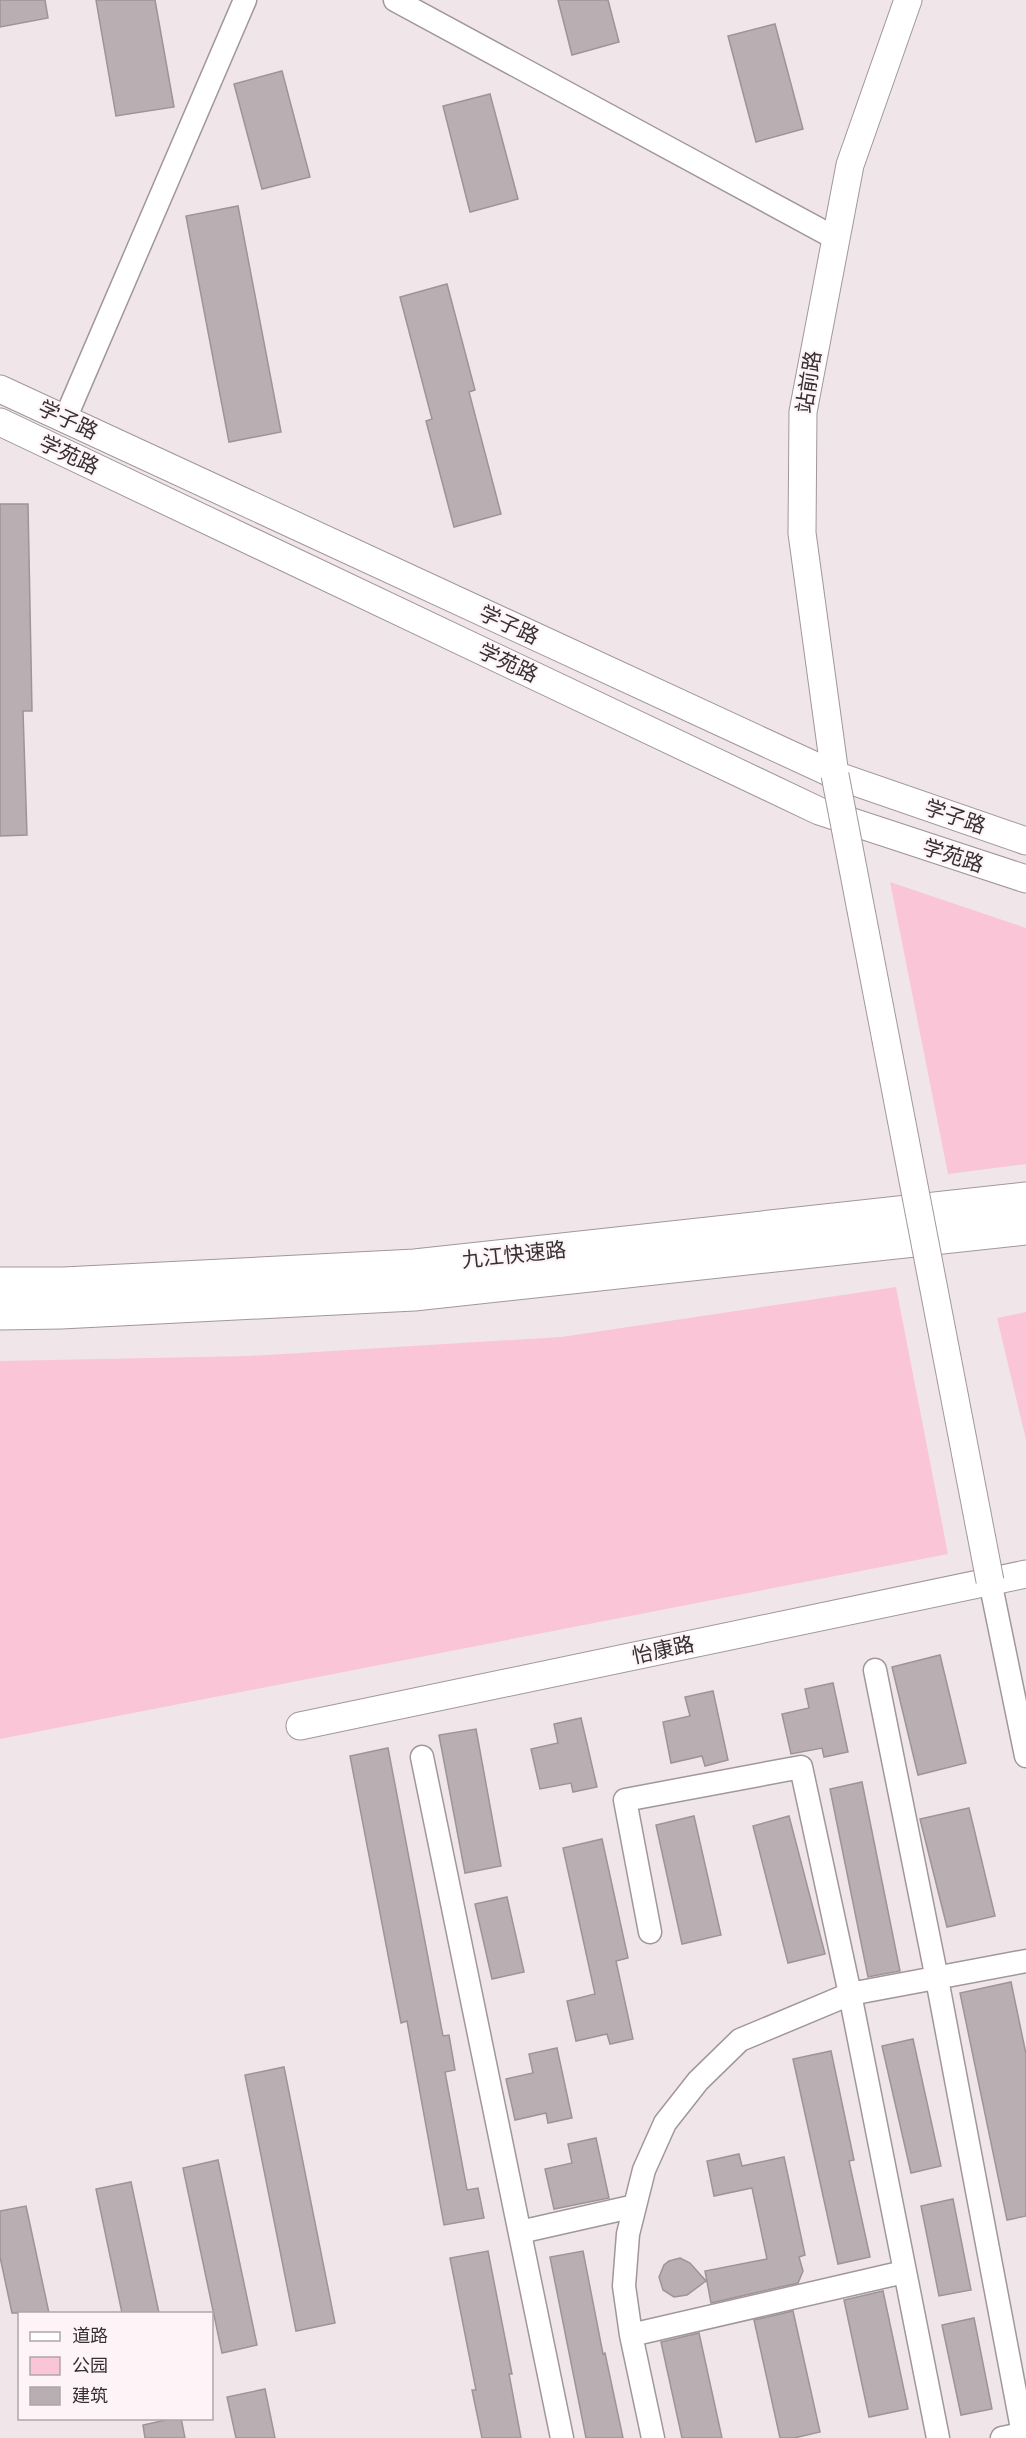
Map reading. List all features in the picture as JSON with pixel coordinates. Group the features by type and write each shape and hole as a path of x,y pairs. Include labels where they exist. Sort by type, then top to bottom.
{"highway":[{"name":"九江快速路","path":"0,1284 64,1284 415,1266 1026,1199"},
{"name":"九江快速路","path":"0,1313 414,1294 1026,1228"}],"street":[{"path":"65,419 244,0"},
{"path":"395,0 835,238"},
{"name":"站前路","path":"908,0 849,165 803,412 802,533 835,775 990,1581"},
{"name":"学子路","path":"0,389 835,775 1026,841"},
{"name":"学苑路","path":"0,422 819,811 1026,879"},
{"name":"怡康路","path":"300,1726 1026,1574"},
{"path":"990,1581 1026,1756"},
{"path":"875,1670 937,1979 1017,2435"},
{"path":"422,1757 562,2438"},
{"path":"650,1932 625,1800 801,1767 850,1994 938,2438"},
{"path":"653,2438 631,2335 624,2286 628,2234 644,2170 665,2123 698,2080 740,2040 850,1994 1026,1961"},
{"path":"519,2232 635,2206"},
{"path":"631,2335 904,2272"}],"green space":[{"path":"890,882 1026,928 1026,1164 948,1174"},
{"path":"896,1287 948,1554 0,1739 0,1361 248,1356 561,1337"},
{"path":"1026,1312 1026,1440 997,1318"}],"building":[{"path":"0,0 45,0 48,18 0,27"},
{"path":"96,0 155,0 174,107 116,116"},
{"path":"558,0 608,0 619,42 572,55"},
{"path":"775,24 803,129 756,142 728,36"},
{"path":"282,71 310,177 262,189 234,84"},
{"path":"490,94 518,199 470,212 443,106"},
{"path":"238,206 281,432 229,442 186,216"},
{"path":"447,284 475,390 469,392 501,514 454,527 426,421 432,419 400,297"},
{"path":"0,504 28,504 32,711 23,711 27,835 0,836"},
{"path":"940,1655 966,1763 918,1775 892,1667"},
{"path":"833,1683 848,1752 824,1757 822,1748 791,1754 782,1714 809,1708 805,1689"},
{"path":"713,1691 728,1760 705,1766 702,1756 671,1763 663,1722 690,1716 685,1697"},
{"path":"581,1718 597,1787 573,1792 571,1783 540,1789 531,1749 558,1743 554,1724"},
{"path":"476,1729 501,1866 465,1873 439,1735"},
{"path":"388,1748 443,2036 449,2035 455,2070 445,2072 467,2190 478,2188 484,2218 444,2225 407,2021 401,2023 350,1756"},
{"path":"862,1782 900,1971 868,1977 830,1789"},
{"path":"969,1808 995,1916 947,1927 920,1819"},
{"path":"694,1816 721,1935 682,1944 656,1825"},
{"path":"789,1816 825,1954 788,1963 753,1826"},
{"path":"602,1839 628,1958 616,1961 633,2039 610,2044 607,2034 576,2041 567,2001 595,1994 563,1848"},
{"path":"507,1897 524,1972 492,1979 475,1904"},
{"path":"1011,1982 1026,2054 1026,2216 1007,2220 960,1993"},
{"path":"913,2039 941,2166 911,2173 882,2046"},
{"path":"557,2048 572,2118 548,2123 546,2113 515,2120 506,2079 533,2073 529,2054"},
{"path":"831,2051 854,2160 849,2161 870,2257 838,2264 793,2059"},
{"path":"284,2067 335,2323 296,2331 245,2075"},
{"path":"596,2138 609,2198 554,2209 545,2169 572,2163 568,2144"},
{"path":"739,2154 742,2166 784,2157 805,2255 799,2257 803,2271 798,2283 711,2303 705,2271 767,2259 752,2188 714,2196 707,2161"},
{"path":"218,2160 257,2345 222,2353 183,2168"},
{"path":"131,2182 159,2312 122,2312 96,2189"},
{"path":"953,2199 971,2290 939,2296 921,2206"},
{"path":"26,2206 49,2312 12,2313 0,2257 0,2211"},
{"path":"488,2251 512,2374 509,2374 521,2438 482,2438 472,2390 476,2390 450,2258"},
{"path":"583,2251 603,2354 605,2353 623,2438 586,2438 550,2257"},
{"path":"680,2258 690,2263 706,2281 687,2295 674,2297 663,2290 659,2277 664,2265"},
{"path":"883,2291 908,2409 869,2417 844,2300"},
{"path":"793,2311 820,2432 794,2438 780,2438 754,2320"},
{"path":"974,2318 992,2409 961,2415 942,2325"},
{"path":"699,2333 722,2438 682,2438 661,2342"},
{"path":"265,2389 275,2438 236,2438 227,2397"},
{"path":"166,2420 181,2420 185,2438 145,2438 143,2425"}]}
